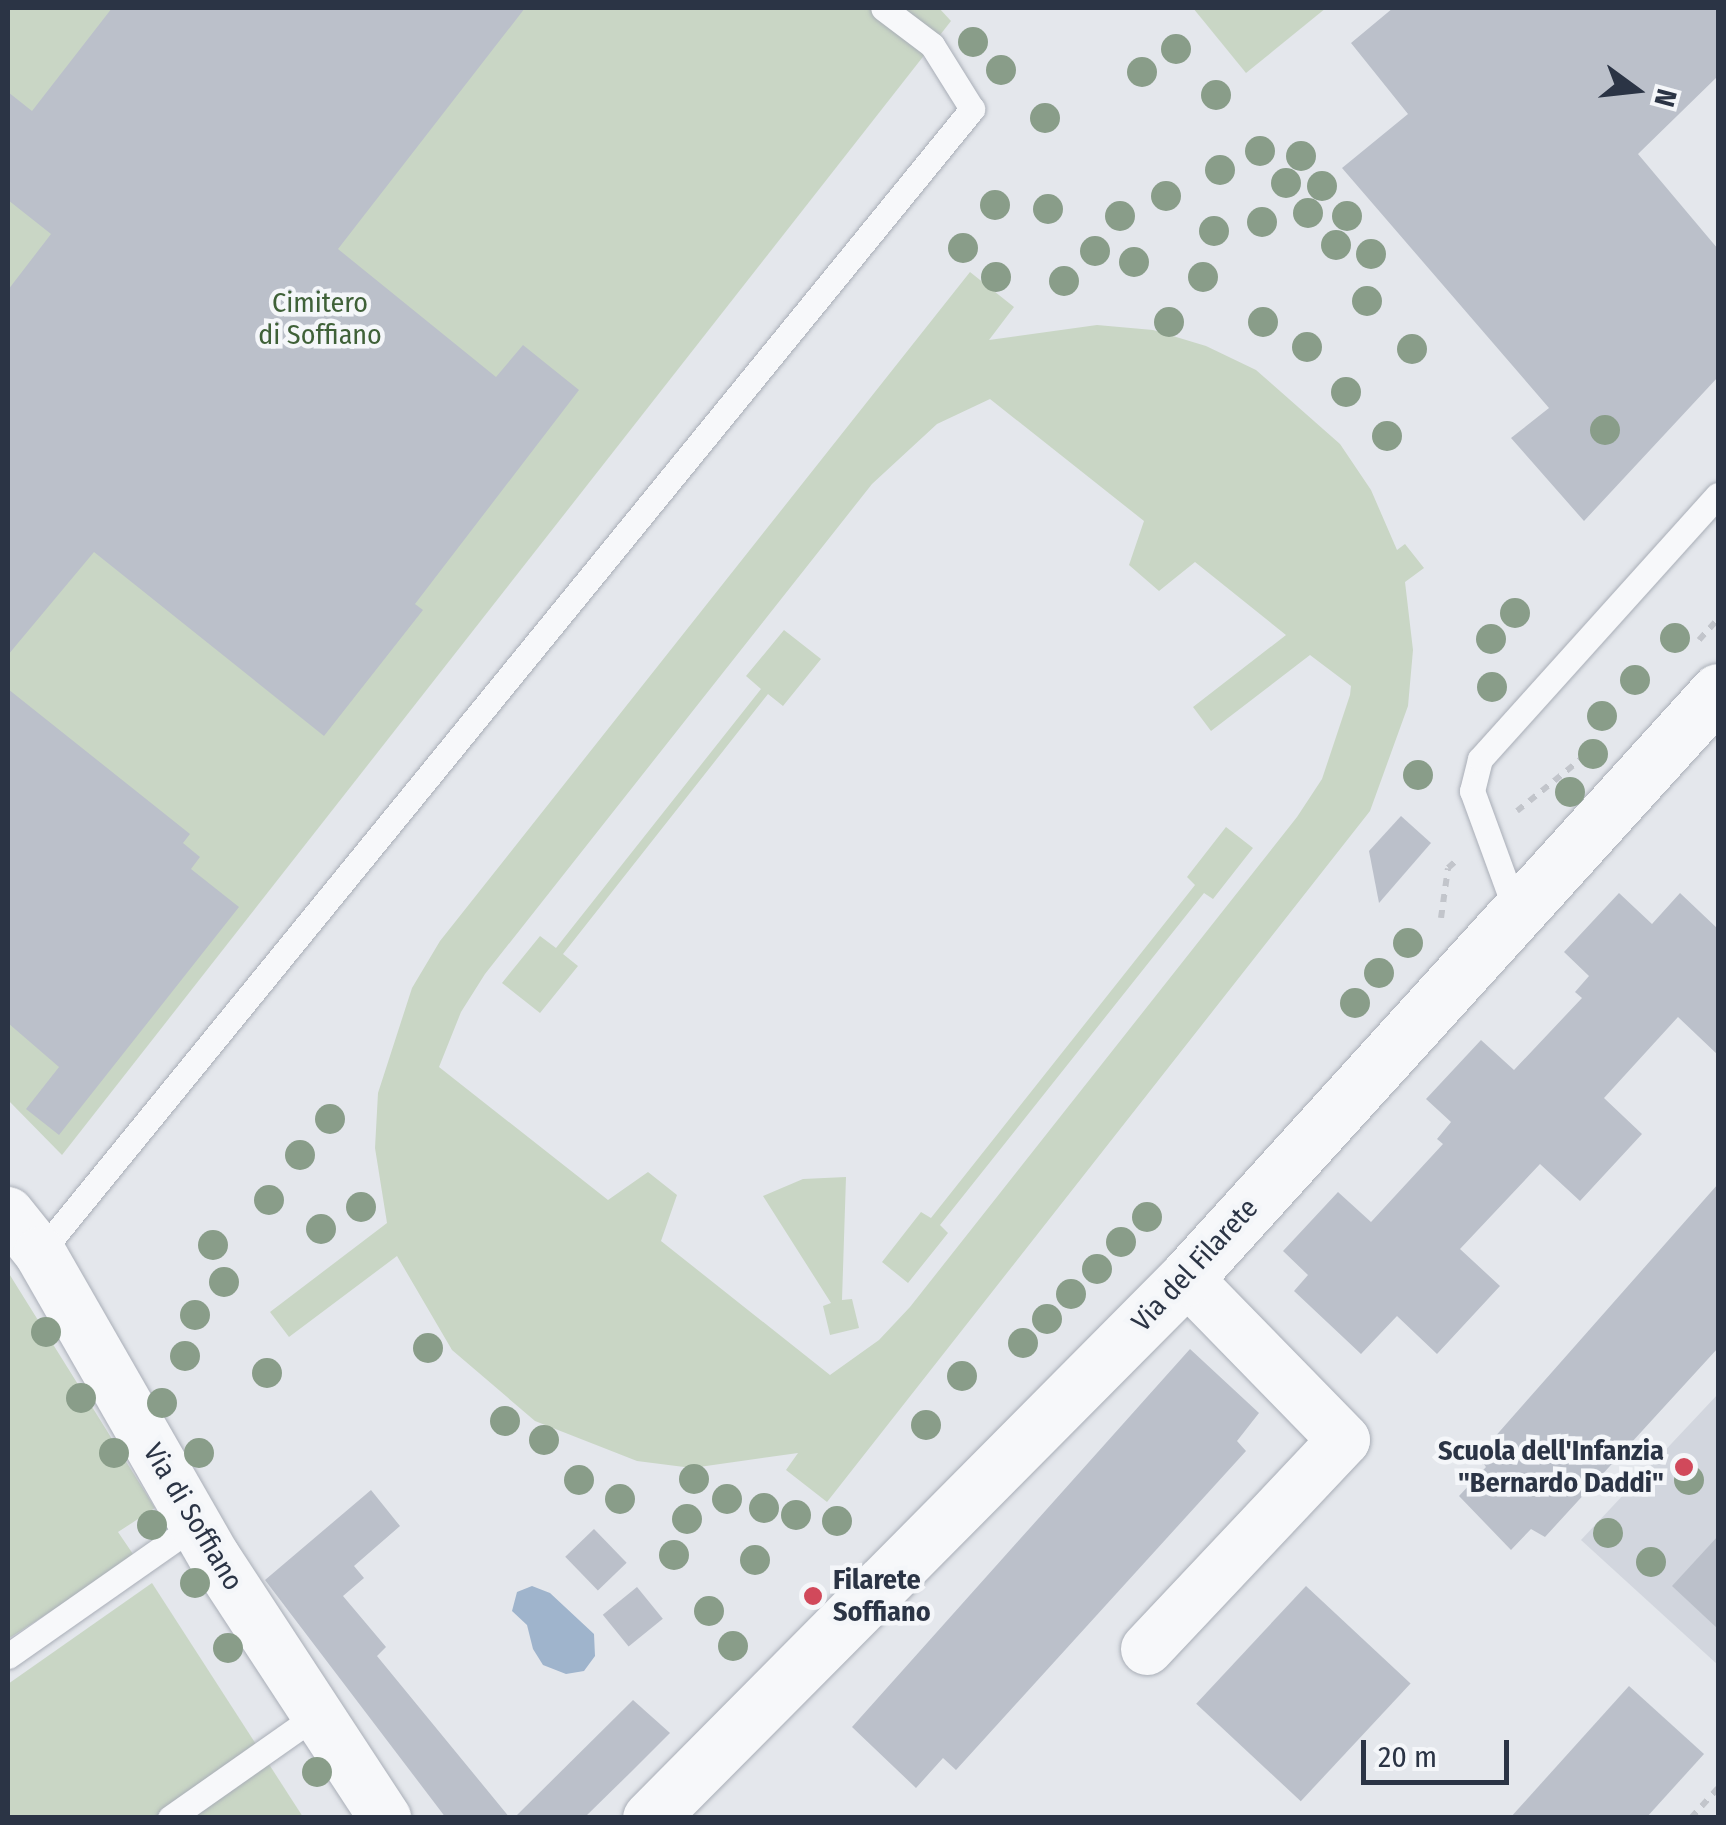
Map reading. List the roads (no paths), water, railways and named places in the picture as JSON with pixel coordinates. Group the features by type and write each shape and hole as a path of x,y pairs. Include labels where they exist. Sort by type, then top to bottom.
{"street":[{"name":"Via del Filarete","path":"650,1818 1186,1278 1718,692"},
{"name":"Via di Soffiano","path":"8,1213 40,1253 195,1525 386,1818"},
{"path":"1148,1650 1344,1440 1186,1278"}],"lane":[{"path":"40,1253 972,109 932,45 882,8"},
{"path":"1516,911 1472,791 1480,760 1718,495"},
{"path":"8,1656 195,1525"},
{"path":"170,1818 318,1714"}],"water":[{"path":"532,1586 550,1593 594,1634 595,1656 584,1671 566,1674 543,1665 533,1649 527,1625 512,1611 517,1592"}],"place":[{"name":"Scuola dell'Infanzia \"Bernardo Daddi\"","path":"1684,1467"},
{"name":"Filarete Soffiano","path":"813,1596"}],"park label":[{"name":"Cimitero di Soffiano","path":"320,319"}]}
